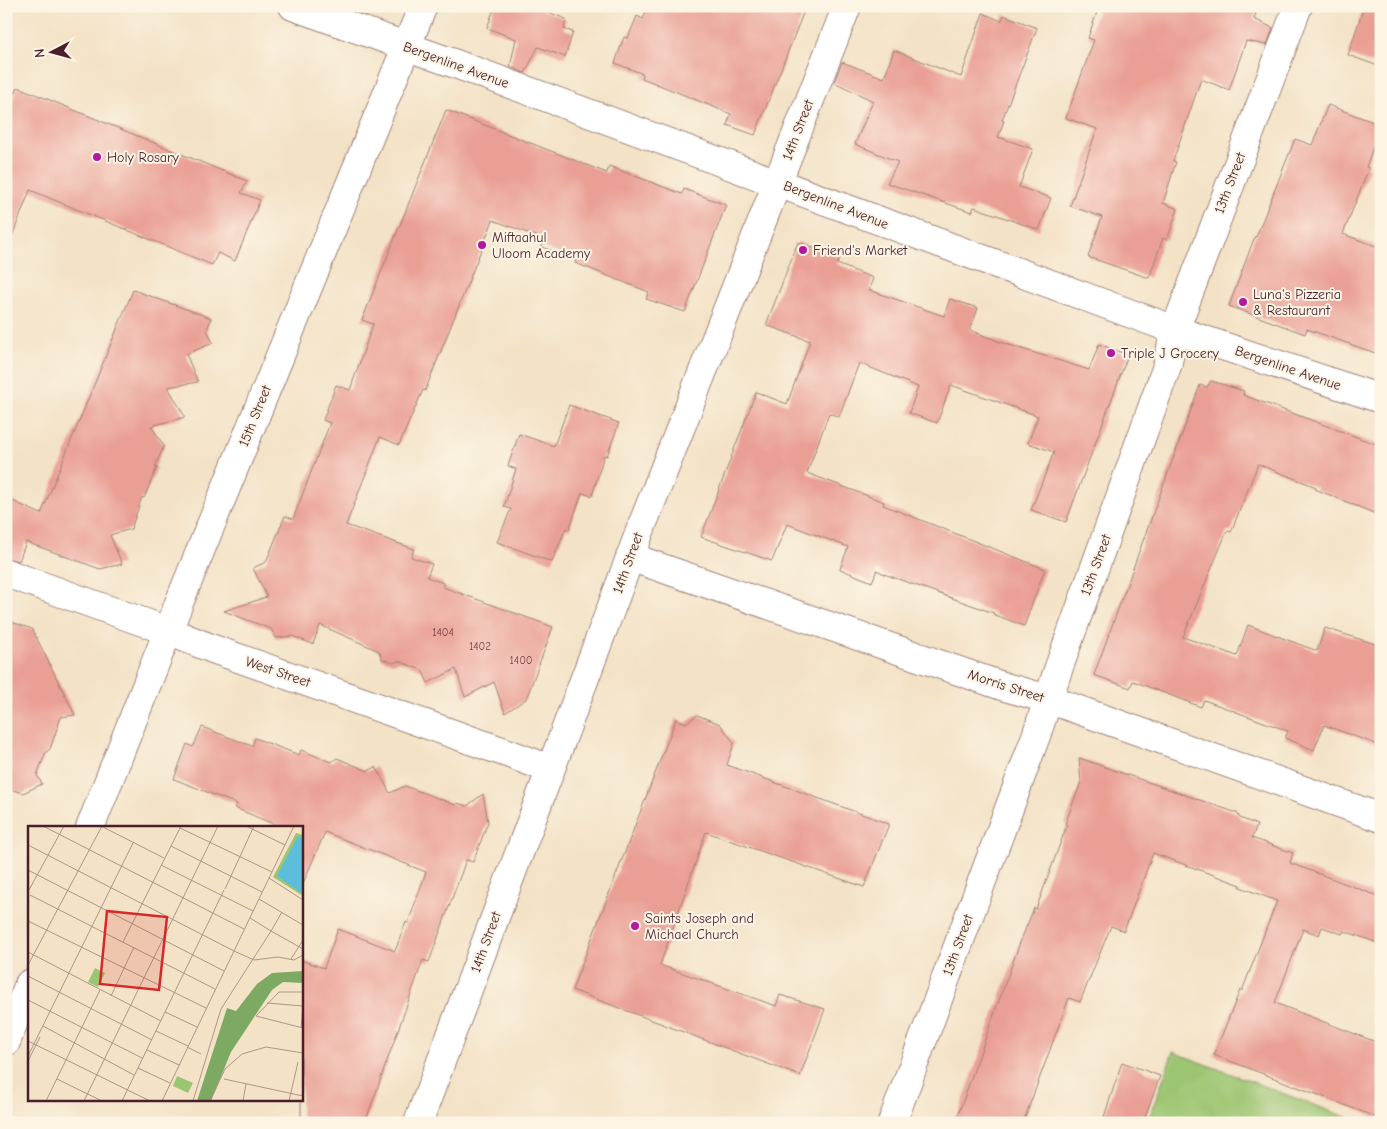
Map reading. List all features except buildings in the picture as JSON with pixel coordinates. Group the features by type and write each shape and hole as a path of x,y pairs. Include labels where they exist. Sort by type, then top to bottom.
{"street":[{"name":"Bergenline Avenue","path":"293,6 1175,330 1381,399"},
{"name":"15th Street","path":"91,826 422,6"},
{"name":"14th Street","path":"418,1123 630,558 847,6"},
{"name":"13th Street","path":"892,1123 1048,699 1167,366 1175,330 1298,6"},
{"name":"Morris Street","path":"630,558 1048,699 1381,818"},
{"name":"West Street","path":"6,573 550,770"},
{"path":"6,1042 28,987"}],"green space":[{"path":"1173,1052 1362,1123 1147,1123"}],"place":[{"name":"Holy Rosary","path":"97,157"},
{"name":"Miftaahul Uloom Academy","path":"482,245"},
{"name":"Friend's Market","path":"803,250"},
{"name":"Luna's Pizzeria & Restaurant","path":"1243,302"},
{"name":"Triple J Grocery","path":"1111,353"},
{"name":"Saints Joseph and Michael Church","path":"635,926"}]}
